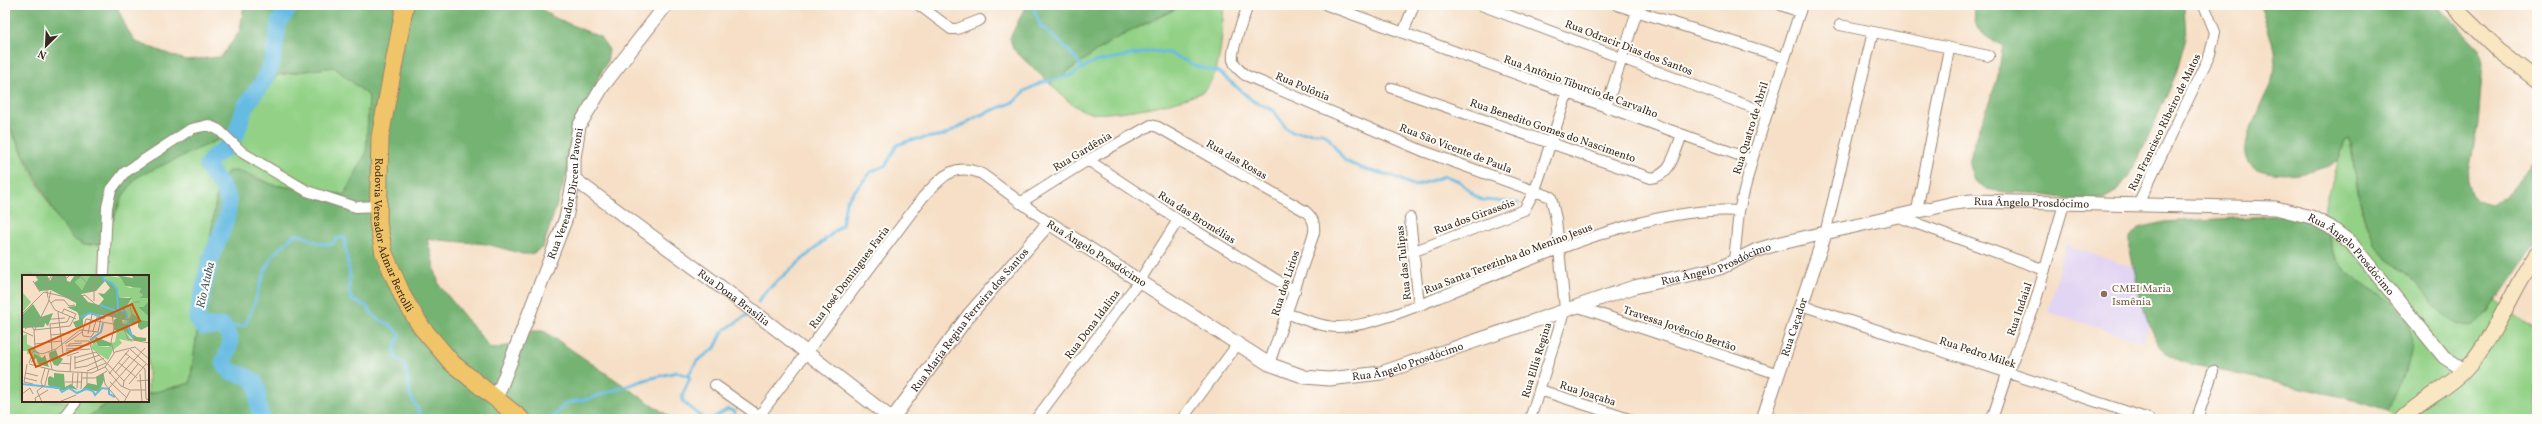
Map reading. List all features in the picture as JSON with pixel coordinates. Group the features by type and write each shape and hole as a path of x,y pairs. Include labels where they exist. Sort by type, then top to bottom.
{"highway":[{"name":"Rodovia Vereador Admar Bertolli","path":"405,5 380,137 378,223 384,253 404,299 422,328 452,363 521,419"}],"main road":[{"path":"2452,5 2499,51 2537,80"},
{"path":"2402,419 2415,406 2464,370 2488,342 2523,274 2537,252"}],"street":[{"name":"Rua Vereador Dirceu Pavoni","path":"496,399 566,218 574,179 574,158 579,126 589,106 666,5"},
{"path":"919,5 951,29 957,29 980,20"},
{"name":"Rua Polônia","path":"1248,5 1234,49 1233,60 1238,69 1245,75 1369,128"},
{"name":"Rua Antônio Tiburcio de Carvalho","path":"1327,5 1567,94 1752,160"},
{"path":"1403,33 1414,5"},
{"name":"Rua Odracir Dias dos Santos","path":"1481,5 1767,113"},
{"path":"1617,5 1638,9 1785,58"},
{"path":"1781,5 1801,9"},
{"name":"Rua Francisco Ribeiro de Matos","path":"2138,204 2210,54 2215,32 2204,5"},
{"path":"1606,108 1638,9"},
{"name":"Rua Quatro de Abril","path":"1734,261 1739,212 1752,160 1801,9"},
{"path":"1840,25 1989,56"},
{"path":"1825,234 1873,32"},
{"path":"1917,210 1950,48"},
{"name":"Rua Benedito Gomes do Nascimento","path":"1392,88 1550,141 1651,178 1660,177 1666,172 1682,135"},
{"name":"Rua dos Girassóis","path":"1412,252 1524,210 1530,203 1535,190 1550,141 1567,94"},
{"path":"104,275 107,207 111,190 124,173 197,128 208,125 219,130 243,153 307,191 356,207 378,206"},
{"name":"Rua Gardênia","path":"1020,203 1144,127 1158,127"},
{"name":"Rua das Rosas","path":"1158,127 1305,211"},
{"name":"Rua São Vicente de Paula","path":"1369,128 1423,151 1551,196 1556,219 1559,249"},
{"name":"Rua das Bromélias","path":"1088,160 1178,220 1295,291"},
{"name":"Rua Ângelo Prosdócimo","path":"971,169 982,174 1049,223 1140,280 1237,345 1269,364 1305,377 1323,378 1381,373 1570,307 1634,287 1696,274 1777,244 1825,234 1917,210 1972,201 2276,208 2311,217 2330,227 2351,243 2444,357 2464,370"},
{"name":"Rua José Domingues Faria","path":"761,417 806,354 924,197 941,179 951,172 971,169"},
{"name":"Rua Dona Brasília","path":"574,179 744,304 806,354 892,419"},
{"name":"Rua Indaial","path":"1992,419 2007,374 2033,310 2064,204"},
{"name":"Rua dos Lírios","path":"1269,364 1288,314 1315,225 1312,217 1305,211"},
{"name":"Rua Santa Terezinha do Menino Jesus","path":"1288,314 1318,324 1337,327 1355,325 1419,305 1559,249 1639,224 1711,211 1739,212"},
{"path":"1896,216 2045,270"},
{"name":"Rua das Tulipas","path":"1410,218 1412,252 1419,305"},
{"name":"Rua Dona Idalina","path":"1036,419 1140,280 1178,220"},
{"name":"Rua Maria Regina Ferreira dos Santos","path":"892,419 969,315 1049,223"},
{"name":"Rua Caçador","path":"1763,419 1825,234"},
{"path":"1559,249 1570,307"},
{"name":"Rua Pedro Milek","path":"1801,305 2007,374 2149,419"},
{"name":"Travessa Jovêncio Bertão","path":"1570,307 1778,374"},
{"name":"Rua Ellis Regina","path":"1530,419 1570,307"},
{"path":"1182,419 1237,345"},
{"path":"2197,419 2213,371"},
{"path":"715,385 761,417"},
{"name":"Rua Joaçaba","path":"1540,390 1629,419"},
{"path":"62,419 75,402"}],"shaded area":[{"name":"CMEI Maria Ismênia","path":"2065,245 2160,276 2144,342 2048,312"}],"green space":[{"path":"5,5 116,5 127,29 136,42 185,60 221,57 240,31 244,5 536,5 553,17 600,37 609,50 607,62 598,78 543,247 532,254 523,254 487,244 427,239 439,285 491,349 516,344 531,331 544,331 673,419 85,419 110,402 149,402 149,394 190,383 217,192 219,184 228,171 238,171 273,185 344,195 366,154 369,96 334,67 277,75 237,131 137,177 122,197 109,231 99,244 84,245 72,238 59,221 5,118"},
{"path":"1026,5 1183,5 1111,41 1050,84 1013,49 1010,38"},
{"path":"1183,5 1224,5 1218,64 1212,80 1205,90 1197,95 1150,107 1115,112 1092,113 1080,109 1074,105 1050,84 1111,41"},
{"path":"1975,5 2184,5 2186,38 2176,74 2143,148 2128,177 2117,191 2103,199 2076,200 2031,193 2002,192 1987,189 1974,181 1969,165 1972,150 1997,80 2003,46 1980,31 1975,20"},
{"path":"2260,5 2437,5 2479,48 2483,62 2478,124 2467,182 2471,194 2477,200 2491,204 2503,199 2537,161 2537,244 2499,297 2473,326 2464,325 2448,318 2436,307 2420,286 2410,276 2387,258 2377,247 2371,237 2362,210 2350,138 2345,140 2338,162 2319,168 2292,174 2282,174 2263,171 2251,165 2246,154 2247,141 2252,125 2272,79 2275,67 2274,52"},
{"path":"334,67 369,96 366,154 344,195 273,185 253,175 217,192 190,383 149,394 149,275 22,275 22,402 110,402 85,419 5,419 5,118 40,188 63,226 74,239 84,245 99,244 109,231 122,197 137,176 237,131 277,75"},
{"path":"2350,138 2358,194 2365,222 2376,246 2384,256 2419,284 2441,312 2487,313 2495,301 2537,332 2537,419 2397,419 2388,410 2408,365 2383,296 2351,277 2338,262 2332,248 2323,213 2345,140"},
{"path":"2323,213 2333,252 2339,263 2352,277 2396,307 2406,320 2411,333 2412,347 2409,362 2388,410 2343,397 2185,363 2170,356 2161,348 2153,335 2145,312 2130,250 2130,237 2138,228 2164,222"}],"waterway":[{"name":"Rio Atuba","path":"236,135 245,106 263,82 272,63 279,22 291,5"},
{"path":"1032,5 1041,27 1064,46 1083,69"},
{"path":"758,302 766,291 842,225 846,201 871,172 886,165 897,145 911,140 945,135 978,116 1014,102 1025,91 1040,83 1070,76 1093,62 1153,51 1169,53 1198,67 1219,72 1253,101 1273,110 1286,128 1292,132 1322,133 1328,137 1345,161 1366,170 1390,175 1415,186 1445,176 1459,181 1475,196 1483,200 1519,203"},
{"name":"Rio Atuba","path":"229,146 213,157 207,165 226,194 228,199 228,207 226,222 209,265 197,318 203,327 223,326 230,340 228,353 223,363 231,372 244,375 252,379 256,384 258,390 259,410 263,419"},
{"path":"223,326 244,326 249,318 263,275 271,259 276,252 295,234 328,245 333,244 337,238 344,237 350,276 349,292 352,300 366,306 376,318 389,324 400,334 395,347 395,355 397,359 405,365 410,395 423,419"},
{"path":"704,419 683,402 683,394 690,378 688,376 697,361 715,348 723,331 750,313"},
{"path":"551,419 566,403 588,399 648,379 677,372 688,376"},
{"path":"711,419 728,409 735,412 734,419"}],"place":[{"name":"CMEI Maria Ismênia","path":"2104,294"}]}
